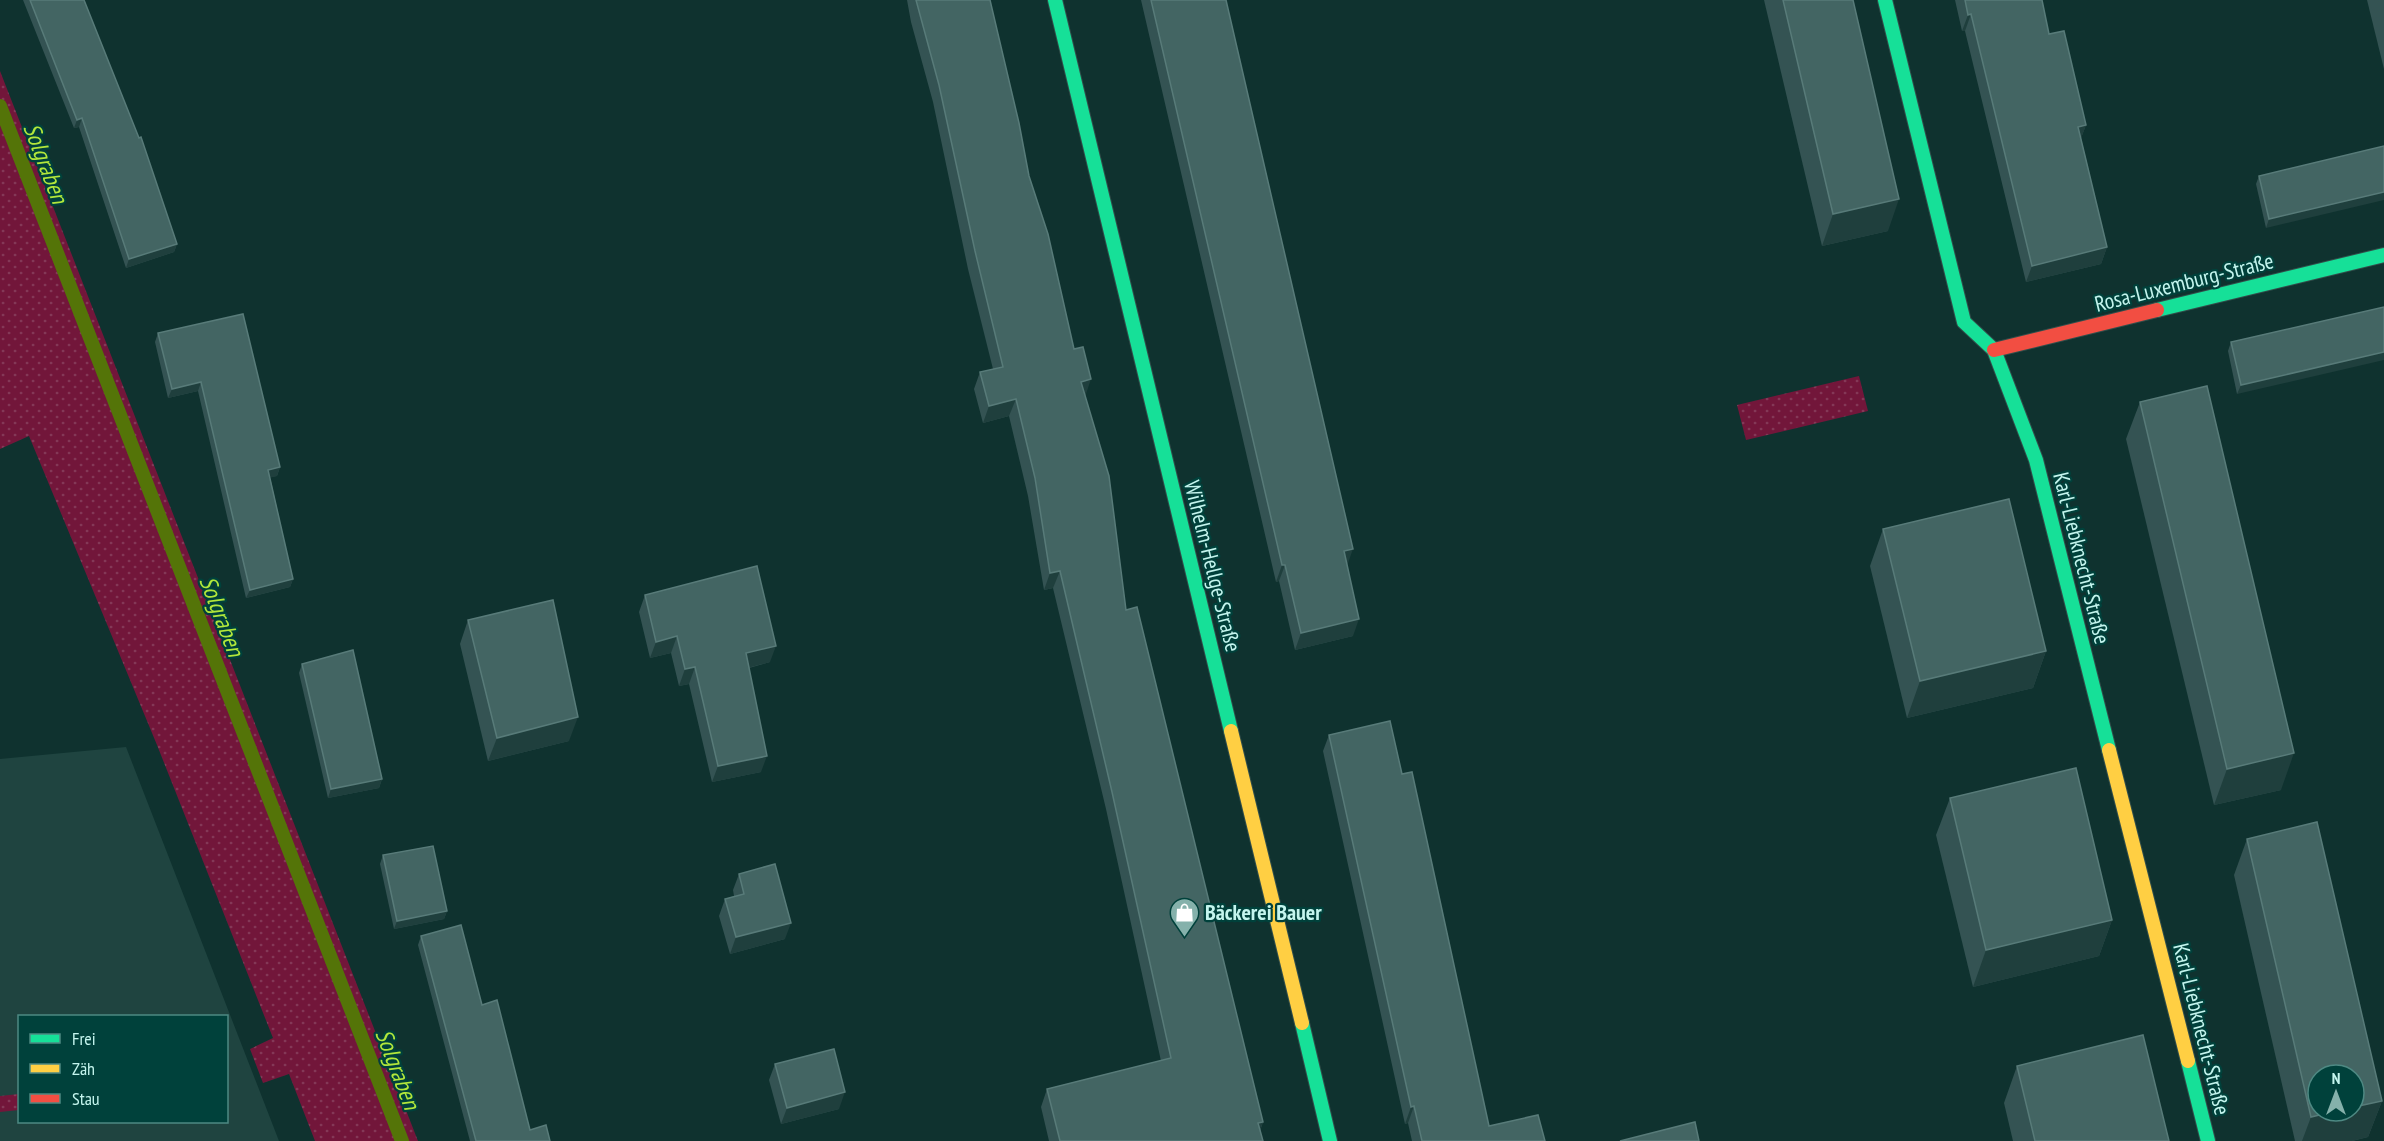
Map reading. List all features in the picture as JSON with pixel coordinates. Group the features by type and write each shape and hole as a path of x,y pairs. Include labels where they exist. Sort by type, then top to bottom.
{"street":[{"name":"Wilhelm-Hellge-Straße","path":"1055,0 1330,1141"},
{"name":"Karl-Liebknecht-Straße","path":"1885,0 1964,322 1994,350 2036,460 2208,1141"},
{"name":"Rosa-Luxemburg-Straße","path":"1994,350 2384,255"}],"shaded area":[{"path":"0,71 418,1141 315,1141 289,1074 263,1083 250,1049 273,1038 157,745 29,436 0,449"},
{"path":"1859,376 1868,411 1746,440 1737,405"},
{"path":"126,747 279,1141 0,1141 0,759"},
{"path":"18,1094 18,1110 0,1112 0,1096"}],"building":[{"path":"30,0 84,0 139,138 141,137 177,244 129,259 82,118 77,120"},
{"path":"916,0 990,0 1029,176 1048,234 1074,349 1083,347 1091,379 1081,382 1109,476 1126,610 1137,607 1263,1122 1258,1123 1263,1141 1060,1141 1047,1089 1171,1058 1060,571 1050,573 1035,478 1016,399 989,406 980,372 1003,367 939,85"},
{"path":"1151,0 1226,0 1353,549 1344,551 1359,619 1301,633 1285,565 1282,565"},
{"path":"1783,0 1853,0 1899,199 1833,214"},
{"path":"1965,0 2042,0 2049,34 2064,31 2086,125 2078,127 2107,247 2032,266 1971,14 1968,15"},
{"path":"2384,146 2384,192 2269,219 2259,176"},
{"path":"2384,307 2384,352 2241,385 2231,342"},
{"path":"243,314 280,467 268,470 293,579 250,590 201,382 172,389 158,333"},
{"path":"2207,386 2294,753 2227,769 2140,402"},
{"path":"2009,499 2046,651 1920,681 1883,529"},
{"path":"757,566 776,646 746,653 767,756 718,766 695,667 685,669 677,636 656,642 645,595"},
{"path":"553,600 578,717 497,738 468,620"},
{"path":"353,650 382,779 331,789 302,664"},
{"path":"1390,721 1402,774 1412,772 1489,1126 1538,1115 1545,1141 1422,1141 1414,1106 1411,1107 1329,735"},
{"path":"2076,768 2112,920 1986,950 1950,798"},
{"path":"2317,822 2382,1101 2366,1104 2366,1063 2306,1063 2306,1095 2247,839"},
{"path":"433,846 447,911 397,921 383,855"},
{"path":"775,864 791,923 736,937 725,899 744,894 739,874"},
{"path":"461,925 482,1005 497,1000 530,1130 546,1125 550,1141 476,1141 421,936"},
{"path":"2143,1035 2169,1141 2035,1141 2017,1066"},
{"path":"834,1049 845,1092 787,1108 775,1064"},
{"path":"1695,1122 1699,1141 1620,1141"}],"waterway":[{"name":"Solgraben","path":"0,106 402,1141"}],"traffic: fast":[{"path":"1055,0 1231,731"},
{"path":"1885,0 1964,322 1994,350 2036,460 2109,750"},
{"path":"2157,310 2384,255"},
{"path":"1302,1023 1330,1141"},
{"path":"2188,1061 2208,1141"}],"traffic: slow":[{"path":"1231,731 1302,1023"},
{"path":"2109,750 2188,1061"}],"traffic: jam":[{"path":"1994,350 2157,310"}],"place":[{"name":"Bäckerei Bauer","path":"1184,938"}]}
